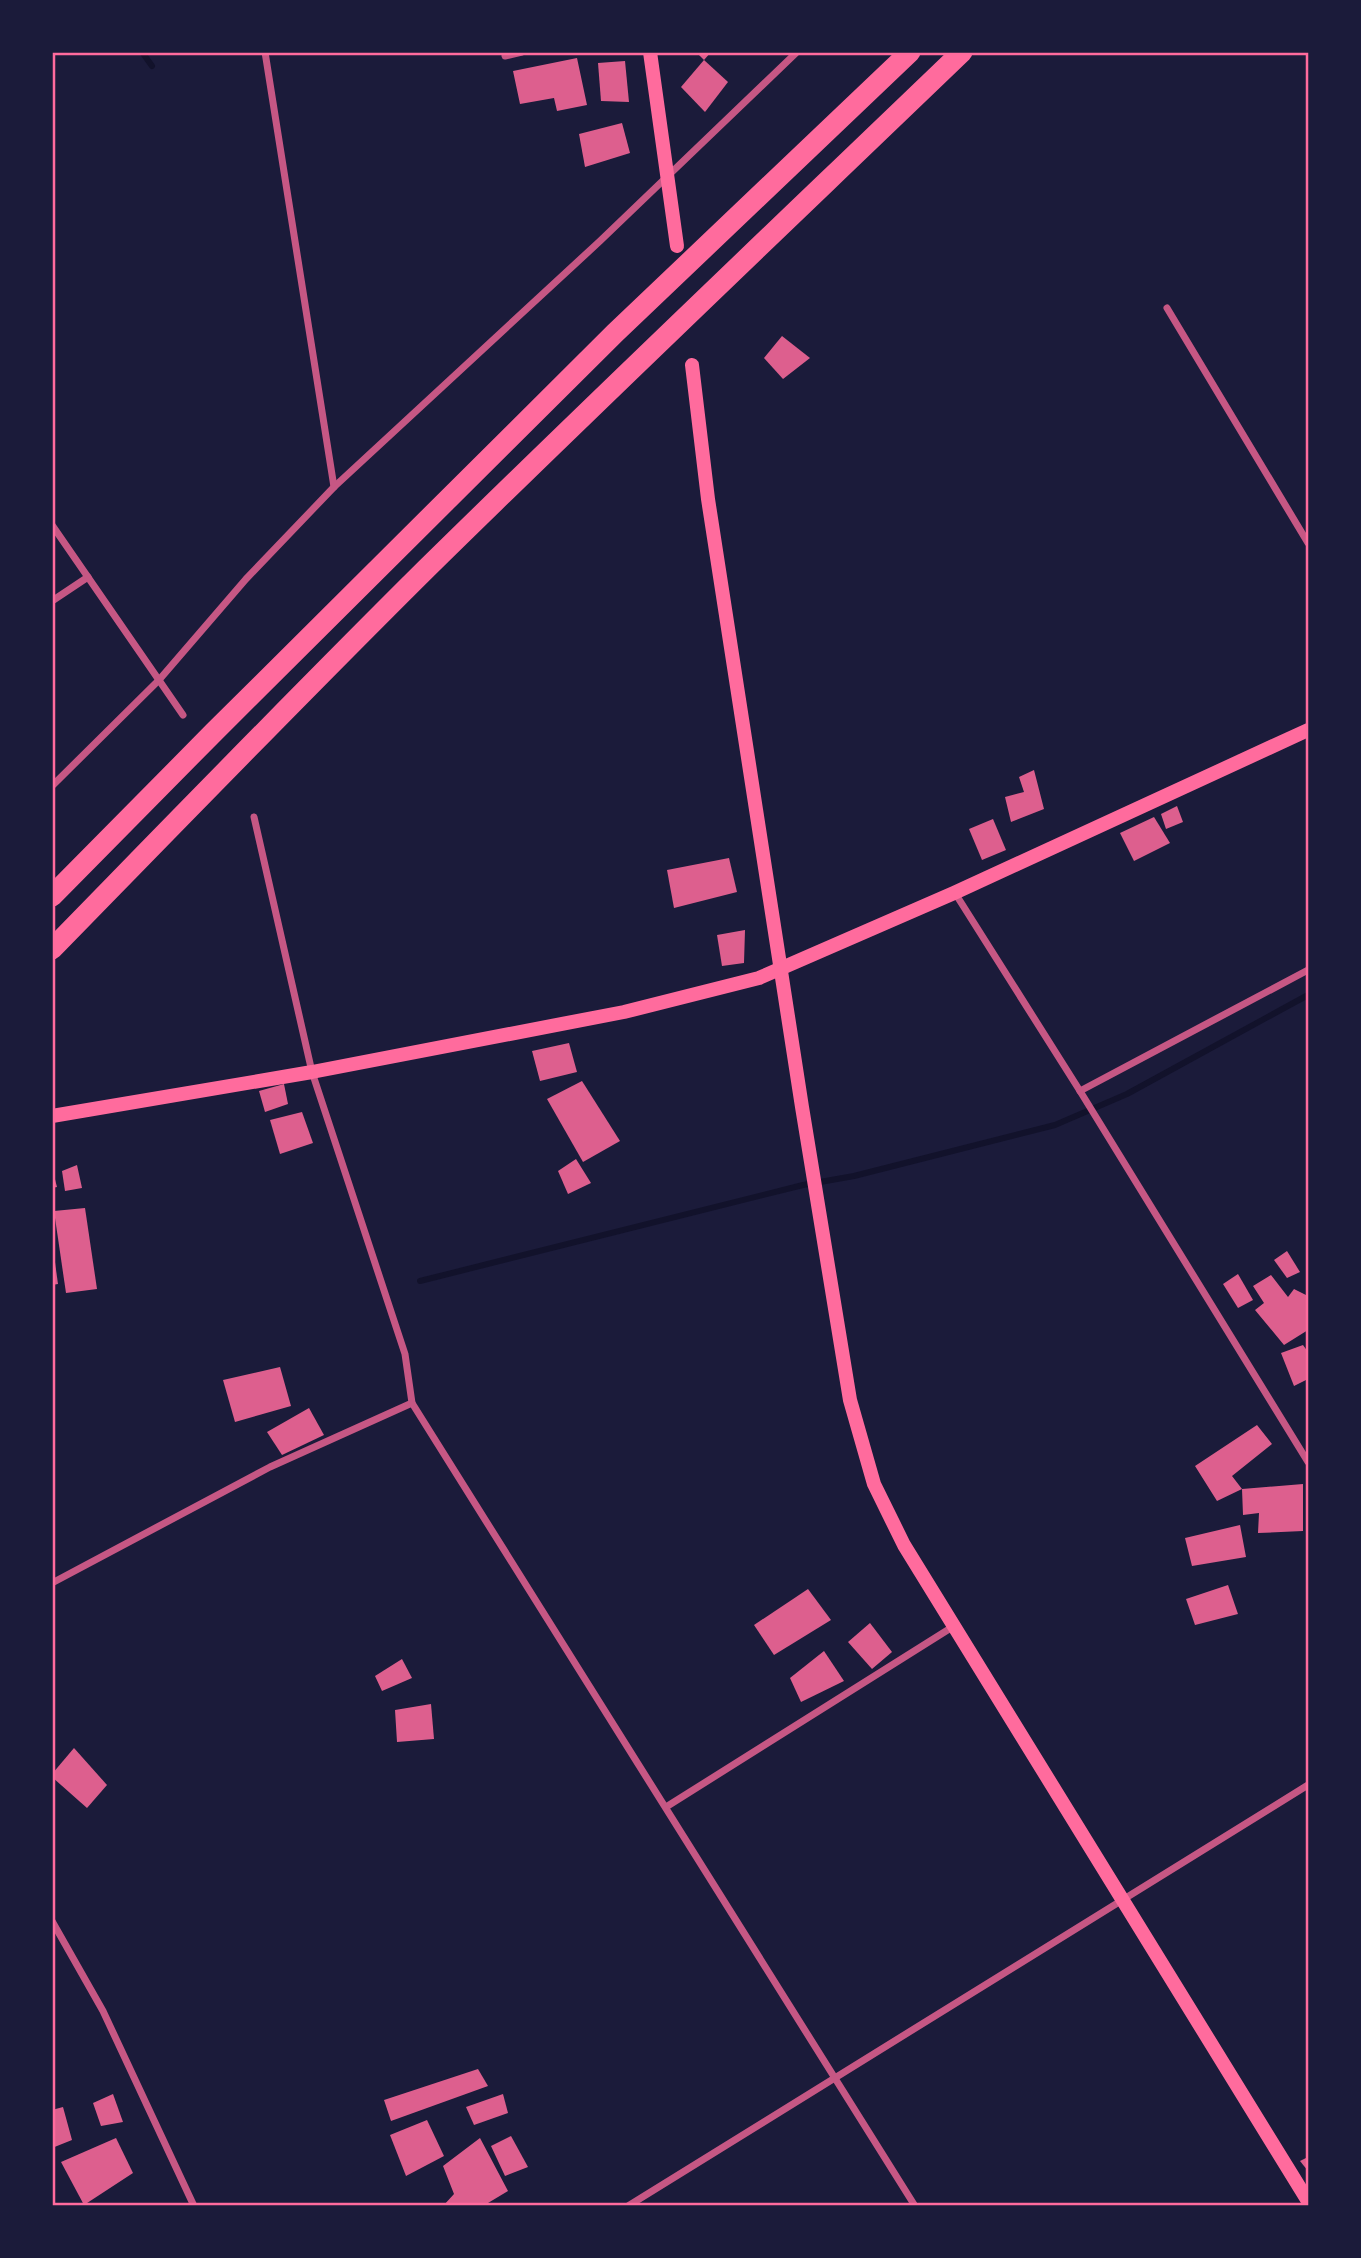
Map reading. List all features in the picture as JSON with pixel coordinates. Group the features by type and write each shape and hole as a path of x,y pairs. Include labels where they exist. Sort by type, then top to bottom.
{"highway":[{"path":"52,896 615,333 910,52"},
{"path":"52,949 427,569 641,359 962,52"}],"main road":[{"path":"650,52 677,246"},
{"path":"692,365 708,499 804,1121 850,1401 874,1483 904,1545 1308,2201"},
{"path":"52,1116 312,1072 624,1012 759,978 954,893 1308,730"}],"street":[{"path":"265,52 334,487"},
{"path":"505,56 522,52"},
{"path":"52,786 159,680 246,579 334,487 797,52"},
{"path":"1167,309 1308,542"},
{"path":"52,525 183,715"},
{"path":"52,601 88,577"},
{"path":"254,817 312,1072 405,1354 412,1403 915,2206"},
{"path":"954,893 1080,1091 1308,1462"},
{"path":"1080,1091 1308,970"},
{"path":"52,1583 270,1467 412,1403"},
{"path":"667,1807 954,1626"},
{"path":"628,2206 1308,1786"},
{"path":"52,1921 103,2011 194,2206"}],"building":[{"path":"696,52 711,52 704,60"},
{"path":"577,58 587,105 557,111 554,98 520,104 513,71"},
{"path":"704,60 728,82 705,112 681,87"},
{"path":"625,61 629,102 601,101 598,63"},
{"path":"622,123 630,153 585,167 579,134"},
{"path":"782,336 810,358 783,379 764,358"},
{"path":"1034,770 1044,809 1011,822 1005,797 1024,792 1019,777"},
{"path":"1177,806 1183,822 1166,829 1161,814"},
{"path":"1154,817 1170,843 1134,861 1120,833"},
{"path":"993,819 1006,850 982,860 969,829"},
{"path":"729,858 737,892 674,908 667,870"},
{"path":"745,930 744,963 722,966 717,935"},
{"path":"569,1043 577,1072 540,1081 532,1051"},
{"path":"582,1081 620,1141 583,1162 547,1099"},
{"path":"284,1084 288,1104 265,1112 259,1091"},
{"path":"302,1112 313,1143 280,1154 270,1120"},
{"path":"576,1159 591,1183 568,1194 558,1171"},
{"path":"77,1165 82,1188 65,1191 62,1171"},
{"path":"52,1168 57,1187 52,1188"},
{"path":"85,1208 97,1289 66,1293 54,1211"},
{"path":"1287,1251 1300,1272 1287,1278 1274,1260"},
{"path":"52,1255 58,1284 52,1285"},
{"path":"1238,1274 1253,1300 1238,1308 1223,1284"},
{"path":"1271,1275 1288,1297 1294,1289 1308,1296 1308,1330 1284,1345 1255,1310 1264,1303 1253,1286"},
{"path":"1303,1345 1308,1352 1308,1379 1294,1386 1281,1353"},
{"path":"280,1367 291,1406 235,1422 223,1380"},
{"path":"309,1408 324,1435 282,1455 267,1432"},
{"path":"1257,1425 1272,1444 1232,1476 1242,1489 1217,1501 1195,1466"},
{"path":"1303,1484 1303,1531 1258,1533 1259,1513 1243,1515 1242,1489"},
{"path":"1240,1525 1246,1557 1192,1566 1185,1538"},
{"path":"1228,1585 1238,1614 1195,1625 1186,1599"},
{"path":"808,1589 831,1620 774,1655 754,1625"},
{"path":"870,1623 892,1652 872,1669 848,1642"},
{"path":"824,1651 844,1681 801,1702 790,1678"},
{"path":"402,1659 412,1678 382,1691 375,1676"},
{"path":"431,1704 434,1739 397,1742 395,1710"},
{"path":"74,1748 107,1785 87,1808 52,1777"},
{"path":"478,2069 488,2086 391,2121 384,2100"},
{"path":"113,2094 123,2122 101,2126 93,2103"},
{"path":"503,2094 508,2113 474,2125 466,2107"},
{"path":"63,2107 72,2140 52,2148 52,2110"},
{"path":"427,2120 444,2156 406,2176 390,2135"},
{"path":"511,2136 528,2167 505,2176 491,2146"},
{"path":"116,2138 133,2173 84,2205 61,2162"},
{"path":"480,2138 508,2191 483,2206 443,2206 454,2194 443,2166"},
{"path":"1308,2157 1308,2171 1300,2161"}],"waterway":[{"path":"142,52 152,66"},
{"path":"420,1281 1055,1125 1127,1094 1308,995"}]}
